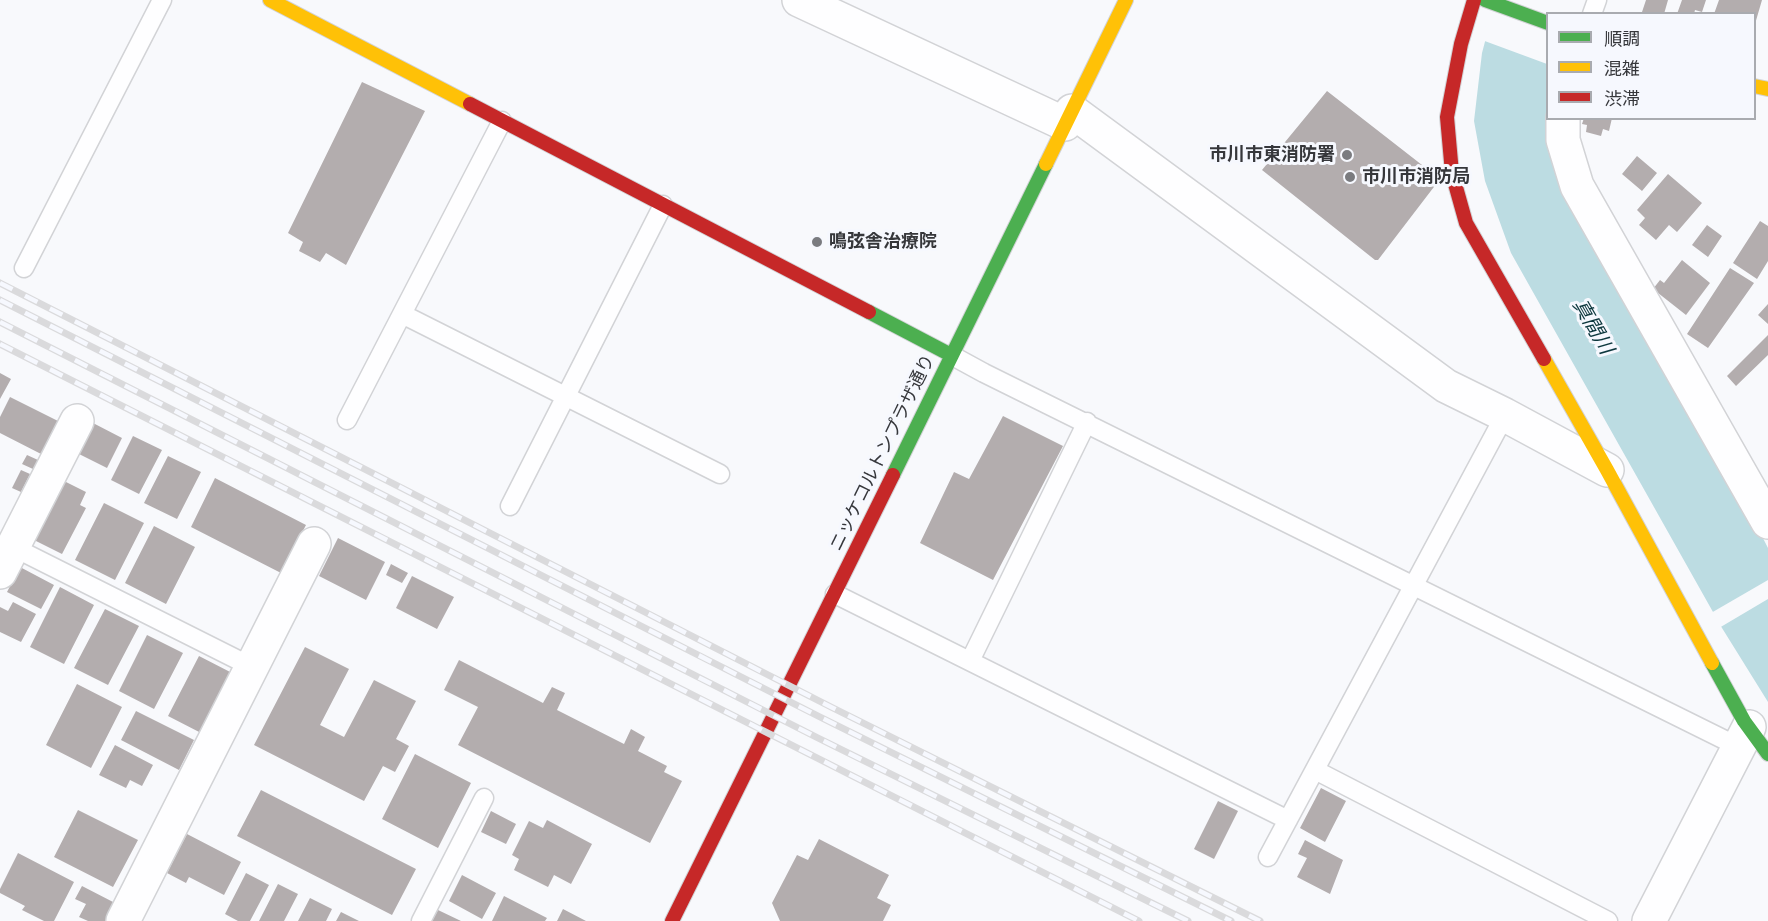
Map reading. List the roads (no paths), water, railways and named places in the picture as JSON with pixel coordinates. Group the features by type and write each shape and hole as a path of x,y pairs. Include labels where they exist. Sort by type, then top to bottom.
{"main road":[{"path":"270,0 951,355"},
{"name":"ニッケコルトンプラザ通り","path":"672,921 1126,0"},
{"path":"1474,0 1461,44 1447,117 1452,173 1467,223 1607,470 1752,743"},
{"path":"1485,0 1546,22"}],"street":[{"path":"799,0 1068,118 1446,386 1607,470"},
{"path":"1563,120 1563,140 1577,186 1768,522"},
{"path":"6,560 77,421"},
{"path":"123,921 314,544"},
{"path":"1649,921 1752,743"}],"lane":[{"path":"24,268 162,0"},
{"path":"347,420 502,121"},
{"path":"510,506 663,205"},
{"path":"402,314 720,474"},
{"path":"951,355 1414,585 1752,743"},
{"path":"1268,857 1505,415"},
{"path":"970,661 1087,422"},
{"path":"6,560 252,667"},
{"path":"835,594 1288,820"},
{"path":"1315,770 1608,921"},
{"path":"421,921 484,798"}],"water":[{"name":"真間川","path":"1496,0 1546,13 1546,120 1549,120 1768,548 1768,702 1722,628 1511,253 1485,181 1474,121 1482,53"}],"railway":[{"path":"0,283 831,707 1260,921"},
{"path":"0,300 820,717 1231,921"},
{"path":"0,322 818,738 1188,921"},
{"path":"0,344 1139,921"}],"place":[{"name":"市川市東消防署","path":"1347,155"},
{"name":"市川市消防局","path":"1350,177"},
{"name":"鳴弦舎治療院","path":"817,242"}]}
